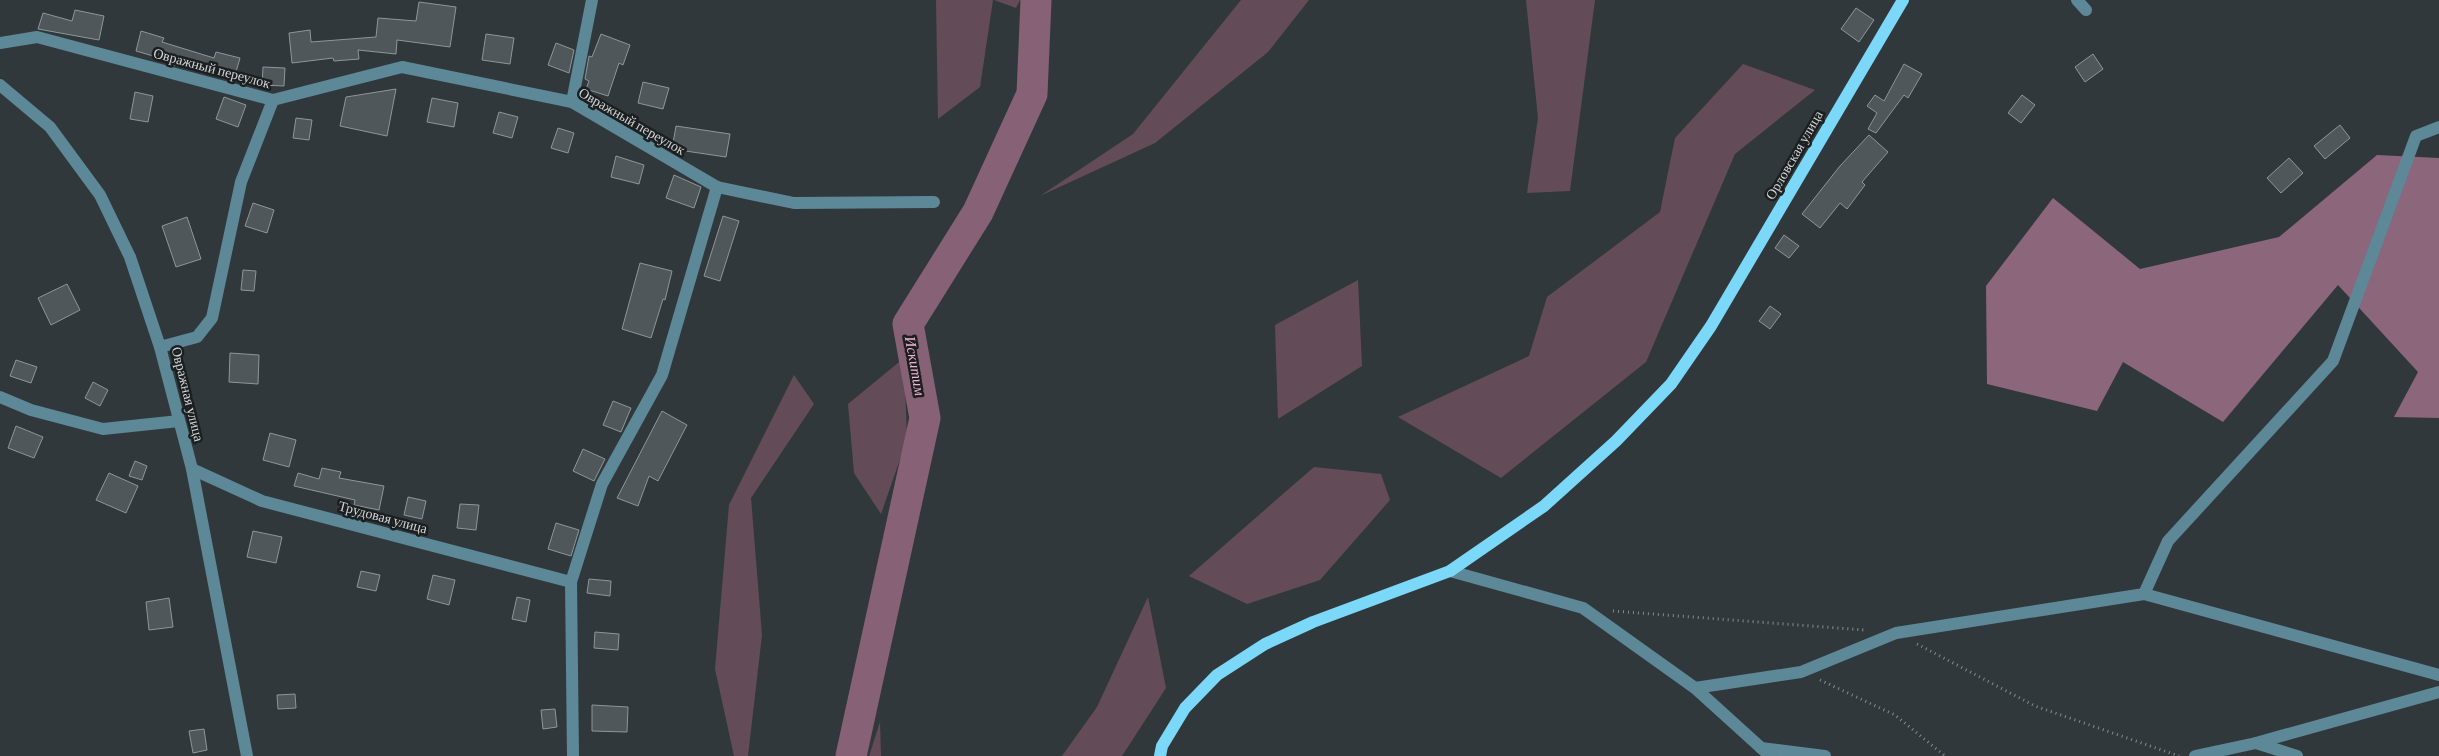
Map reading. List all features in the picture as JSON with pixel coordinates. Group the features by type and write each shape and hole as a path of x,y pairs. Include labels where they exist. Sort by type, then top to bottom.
{"main road":[{"name":"Орловская улица","path":"1160,756 1162,746 1185,708 1217,675 1265,644 1312,622 1450,571 1544,506 1616,441 1671,384 1711,326 1903,0"}],"street":[{"path":"572,102 592,0"},
{"path":"2077,0 2086,10"},
{"name":"Овражный переулок","path":"0,43 37,37 273,100 402,67 572,102 717,187 794,203 934,202"},
{"name":"Овражная улица","path":"0,85 50,127 100,196 130,257 160,347 192,469 247,756"},
{"path":"160,347 198,337 212,318 241,182 273,100"},
{"path":"2144,594 2168,541 2333,362 2416,136 2439,127"},
{"path":"573,756 571,582 602,484 662,375 717,187"},
{"path":"0,397 31,410 103,429 179,421"},
{"name":"Трудовая улица","path":"192,469 262,501 571,582"},
{"path":"1450,571 1583,608 1696,688 1759,748 1770,756"},
{"path":"1696,688 1802,672 1896,633 2144,594 2439,675"},
{"path":"2195,756 2256,744 2439,692"},
{"path":"2256,744 2298,756"},
{"path":"1759,748 1825,756"}],"path":[{"path":"1612,611 1866,630"},
{"path":"1896,633 2035,706 2179,756"},
{"path":"1802,672 1895,716 1945,756"}],"shaded area":[{"path":"936,0 993,0 980,87 938,119"},
{"path":"994,0 1020,0 1016,8"},
{"path":"1241,0 1309,0 1268,52 1155,143 1040,196 1133,134"},
{"path":"1526,0 1595,0 1570,191 1527,193 1538,118"},
{"path":"1743,64 1815,90 1735,154 1646,362 1501,478 1398,417 1529,356 1547,297 1660,212 1675,138"},
{"path":"2377,155 2439,158 2439,418 2394,417 2418,372 2338,285 2223,422 2123,362 2097,411 1987,384 1986,286 2053,198 2140,269 2279,237"},
{"path":"1358,280 1362,366 1278,419 1275,325"},
{"path":"904,358 907,439 881,514 854,473 848,404"},
{"path":"794,375 814,404 751,498 762,635 748,756 734,756 715,669 729,505"},
{"path":"1314,467 1381,474 1390,500 1320,580 1247,604 1189,576"},
{"path":"1148,597 1166,688 1122,756 1062,756 1097,707"},
{"path":"880,722 881,756 869,756"}],"building":[{"path":"419,2 456,7 450,47 397,40 396,54 358,50 359,59 334,61 333,58 292,63 289,33 310,30 311,42 376,37 378,18 416,21"},
{"path":"1856,8 1874,20 1859,42 1841,29"},
{"path":"75,10 104,16 99,40 38,29 43,13 72,21"},
{"path":"141,31 164,38 162,42 214,58 216,52 240,58 234,79 166,63 167,60 136,51"},
{"path":"486,34 514,38 510,64 482,60"},
{"path":"601,34 630,45 623,65 619,63 608,96 586,89 589,81 585,79 589,56 592,57"},
{"path":"556,43 574,50 569,73 548,65"},
{"path":"2093,54 2103,69 2085,82 2075,67"},
{"path":"1904,64 1922,74 1908,98 1904,95 1876,133 1868,129 1877,113 1867,106 1875,95 1884,101"},
{"path":"263,67 285,68 284,86 262,85"},
{"path":"643,82 669,88 663,109 638,103"},
{"path":"396,89 387,136 340,126 346,97"},
{"path":"135,92 153,96 148,122 130,119"},
{"path":"2022,95 2035,105 2021,123 2008,113"},
{"path":"224,97 246,105 238,127 216,119"},
{"path":"432,98 458,103 454,127 427,122"},
{"path":"499,112 518,117 512,138 493,133"},
{"path":"296,118 312,120 309,140 293,138"},
{"path":"2340,125 2350,138 2325,159 2314,146"},
{"path":"676,126 730,134 726,157 672,149"},
{"path":"558,128 574,133 568,153 551,148"},
{"path":"1869,135 1888,152 1862,182 1865,185 1847,209 1840,203 1820,228 1802,214 1840,166"},
{"path":"616,156 644,165 639,184 611,177"},
{"path":"2289,158 2303,173 2281,193 2267,178"},
{"path":"674,175 701,187 694,208 666,198"},
{"path":"253,203 274,210 267,233 245,226"},
{"path":"723,216 739,221 720,281 704,276"},
{"path":"187,217 201,259 176,267 162,226"},
{"path":"1784,235 1799,246 1789,258 1775,248"},
{"path":"640,263 672,271 665,300 663,299 651,338 622,329"},
{"path":"243,270 256,271 254,291 241,290"},
{"path":"67,284 80,310 51,325 38,298"},
{"path":"1770,306 1781,314 1770,329 1759,321"},
{"path":"230,353 259,355 258,384 229,382"},
{"path":"16,360 37,367 31,383 10,376"},
{"path":"93,382 108,390 100,406 85,398"},
{"path":"613,401 631,408 621,432 603,425"},
{"path":"662,411 687,425 658,481 649,476 638,506 617,498"},
{"path":"16,426 43,437 34,458 8,448"},
{"path":"270,433 296,440 289,467 263,460"},
{"path":"583,449 605,459 594,481 573,471"},
{"path":"135,461 147,466 142,480 129,476"},
{"path":"322,468 341,472 339,478 384,486 379,510 354,505 355,500 294,486 298,473 319,479"},
{"path":"109,473 138,486 126,513 96,500"},
{"path":"408,497 426,501 422,519 404,515"},
{"path":"460,504 479,505 476,530 457,528"},
{"path":"556,523 579,530 571,556 548,549"},
{"path":"253,531 282,537 276,563 247,557"},
{"path":"361,571 380,575 376,591 357,587"},
{"path":"433,575 455,580 449,605 427,599"},
{"path":"589,579 611,581 610,596 587,593"},
{"path":"517,597 530,600 526,622 512,619"},
{"path":"169,598 173,627 149,630 146,602"},
{"path":"595,632 619,634 618,650 594,648"},
{"path":"295,694 296,708 278,709 277,695"},
{"path":"592,705 628,707 627,732 592,731"},
{"path":"555,709 557,727 543,729 541,710"},
{"path":"204,729 207,750 193,753 189,731"}],"waterway":[{"name":"Искитим","path":"851,756 925,418 908,324 978,212 1032,94 1036,0"}]}
